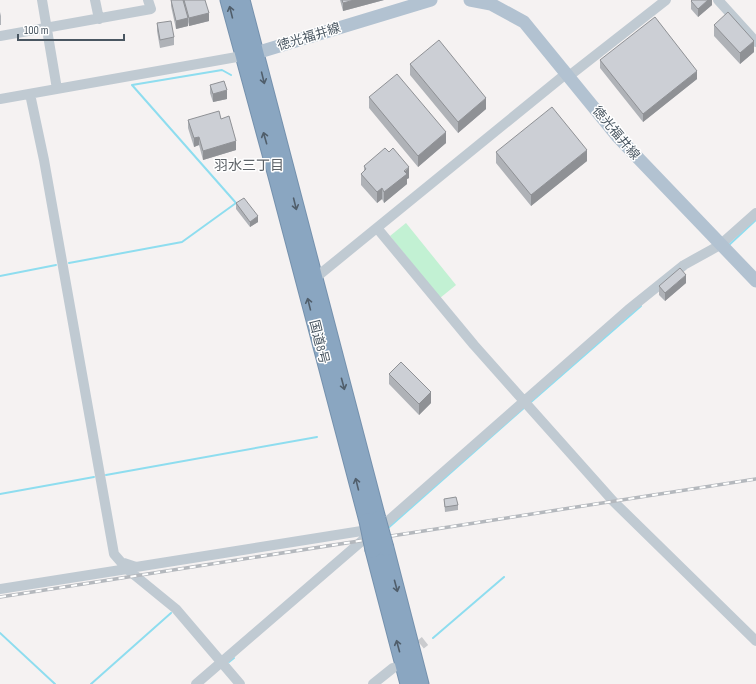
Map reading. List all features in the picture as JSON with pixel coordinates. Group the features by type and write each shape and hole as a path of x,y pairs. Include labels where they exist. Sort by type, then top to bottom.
{"highway":[{"name":"国道8号","path":"228,0 249,54 314,279 375,523 408,684"},
{"name":"国道8号","path":"242,0 249,54 276,176 375,523"},
{"name":"国道8号","path":"380,549 421,684"}],"main road":[{"name":"徳光福井線","path":"249,54 431,0"},
{"name":"徳光福井線","path":"478,0 491,4 524,22 568,74 617,136 756,281"}],"street":[{"path":"42,0 57,89"},
{"path":"95,0 99,19"},
{"path":"0,36 151,9 148,0"},
{"path":"314,279 568,74 666,0"},
{"path":"718,0 756,42"},
{"path":"0,99 249,54"},
{"path":"30,94 44,160 114,554 124,566 176,609 240,684"},
{"path":"196,684 363,540 375,523 524,401 628,310 684,265 720,245 756,213"},
{"path":"377,228 474,345 613,501 756,641"},
{"path":"0,589 124,566 136,567 375,523"},
{"path":"373,684 392,668"}],"green space":[{"path":"406,223 456,285 440,298 390,236"}],"building":[{"path":"171,0 183,0 188,18 176,21"},
{"path":"184,0 205,0 209,13 189,18"},
{"path":"342,0 354,0 343,3"},
{"path":"708,0 698,9 691,1"},
{"path":"728,12 754,41 740,53 714,25"},
{"path":"655,17 697,71 643,114 600,60"},
{"path":"171,21 174,37 160,40 157,23"},
{"path":"439,40 486,98 458,122 410,64"},
{"path":"397,74 446,132 418,156 369,97"},
{"path":"224,81 227,90 213,94 210,85"},
{"path":"552,107 587,150 531,195 496,152"},
{"path":"219,111 221,119 229,116 236,141 203,151 199,137 194,138 188,120"},
{"path":"385,148 389,152 393,148 409,167 404,171 407,174 384,192 382,188 377,192 361,174 366,169 364,166"},
{"path":"244,198 258,216 250,222 236,203"},
{"path":"680,268 686,275 665,293 659,286"},
{"path":"401,362 431,392 419,404 389,374"},
{"path":"456,497 458,505 445,507 444,499"}],"waterway":[{"path":"69,263 182,242 236,203 132,85 222,70 231,75"},
{"path":"729,245 756,220"},
{"path":"0,276 56,265"},
{"path":"531,402 641,306"},
{"path":"387,529 525,407"},
{"path":"106,475 317,437"},
{"path":"0,494 94,477"},
{"path":"433,638 504,577"},
{"path":"91,684 171,613"},
{"path":"0,633 55,684"},
{"path":"229,662 234,658"}],"tunnel":[{"path":"409,654 425,641"}],"railway":[{"path":"0,597 756,479"}],"district":[{"name":"羽水三丁目","path":"249,165"}]}
